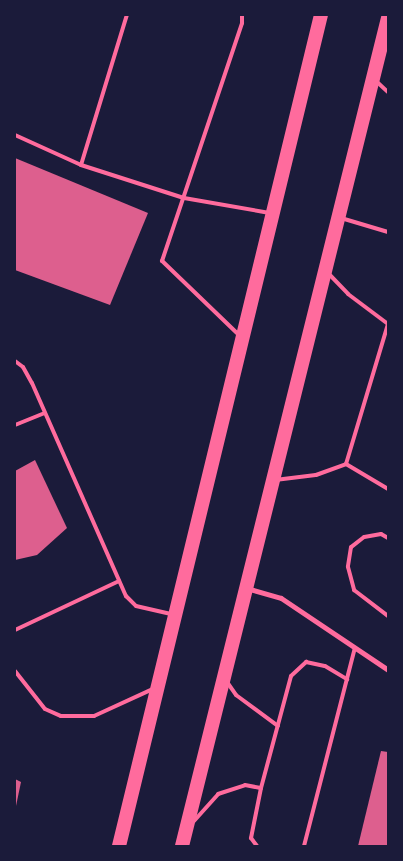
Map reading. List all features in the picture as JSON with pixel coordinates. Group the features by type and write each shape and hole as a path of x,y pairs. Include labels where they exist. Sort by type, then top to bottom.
{"highway":[{"path":"119,846 160,686 321,15"},
{"path":"182,846 324,268 388,18"}],"street":[{"path":"246,588 281,598 388,670"}],"lane":[{"path":"81,165 127,15"},
{"path":"242,15 242,23 162,261 244,340"},
{"path":"372,78 388,92"},
{"path":"15,135 81,165 184,198 272,213"},
{"path":"337,217 388,232"},
{"path":"324,268 369,311 388,324 346,464"},
{"path":"15,361 23,367 32,383 126,596 136,606 177,616"},
{"path":"15,425 45,413"},
{"path":"273,480 316,475 346,464"},
{"path":"346,464 388,489"},
{"path":"388,538 381,534 364,537 351,547 348,567 354,590 388,616"},
{"path":"15,630 119,581"},
{"path":"304,846 355,648"},
{"path":"257,846 251,838 261,788 292,676 306,662 325,666 347,679"},
{"path":"15,670 45,709 62,716 76,718 94,716 160,686"},
{"path":"224,678 236,695 278,726"},
{"path":"185,830 218,794 245,785 261,788"}],"building":[{"path":"15,158 148,213 110,305 15,270"},
{"path":"35,460 67,528 37,555 15,560 15,471"},
{"path":"381,751 388,752 388,846 358,846"},
{"path":"15,779 21,782 16,806 15,806"}]}
